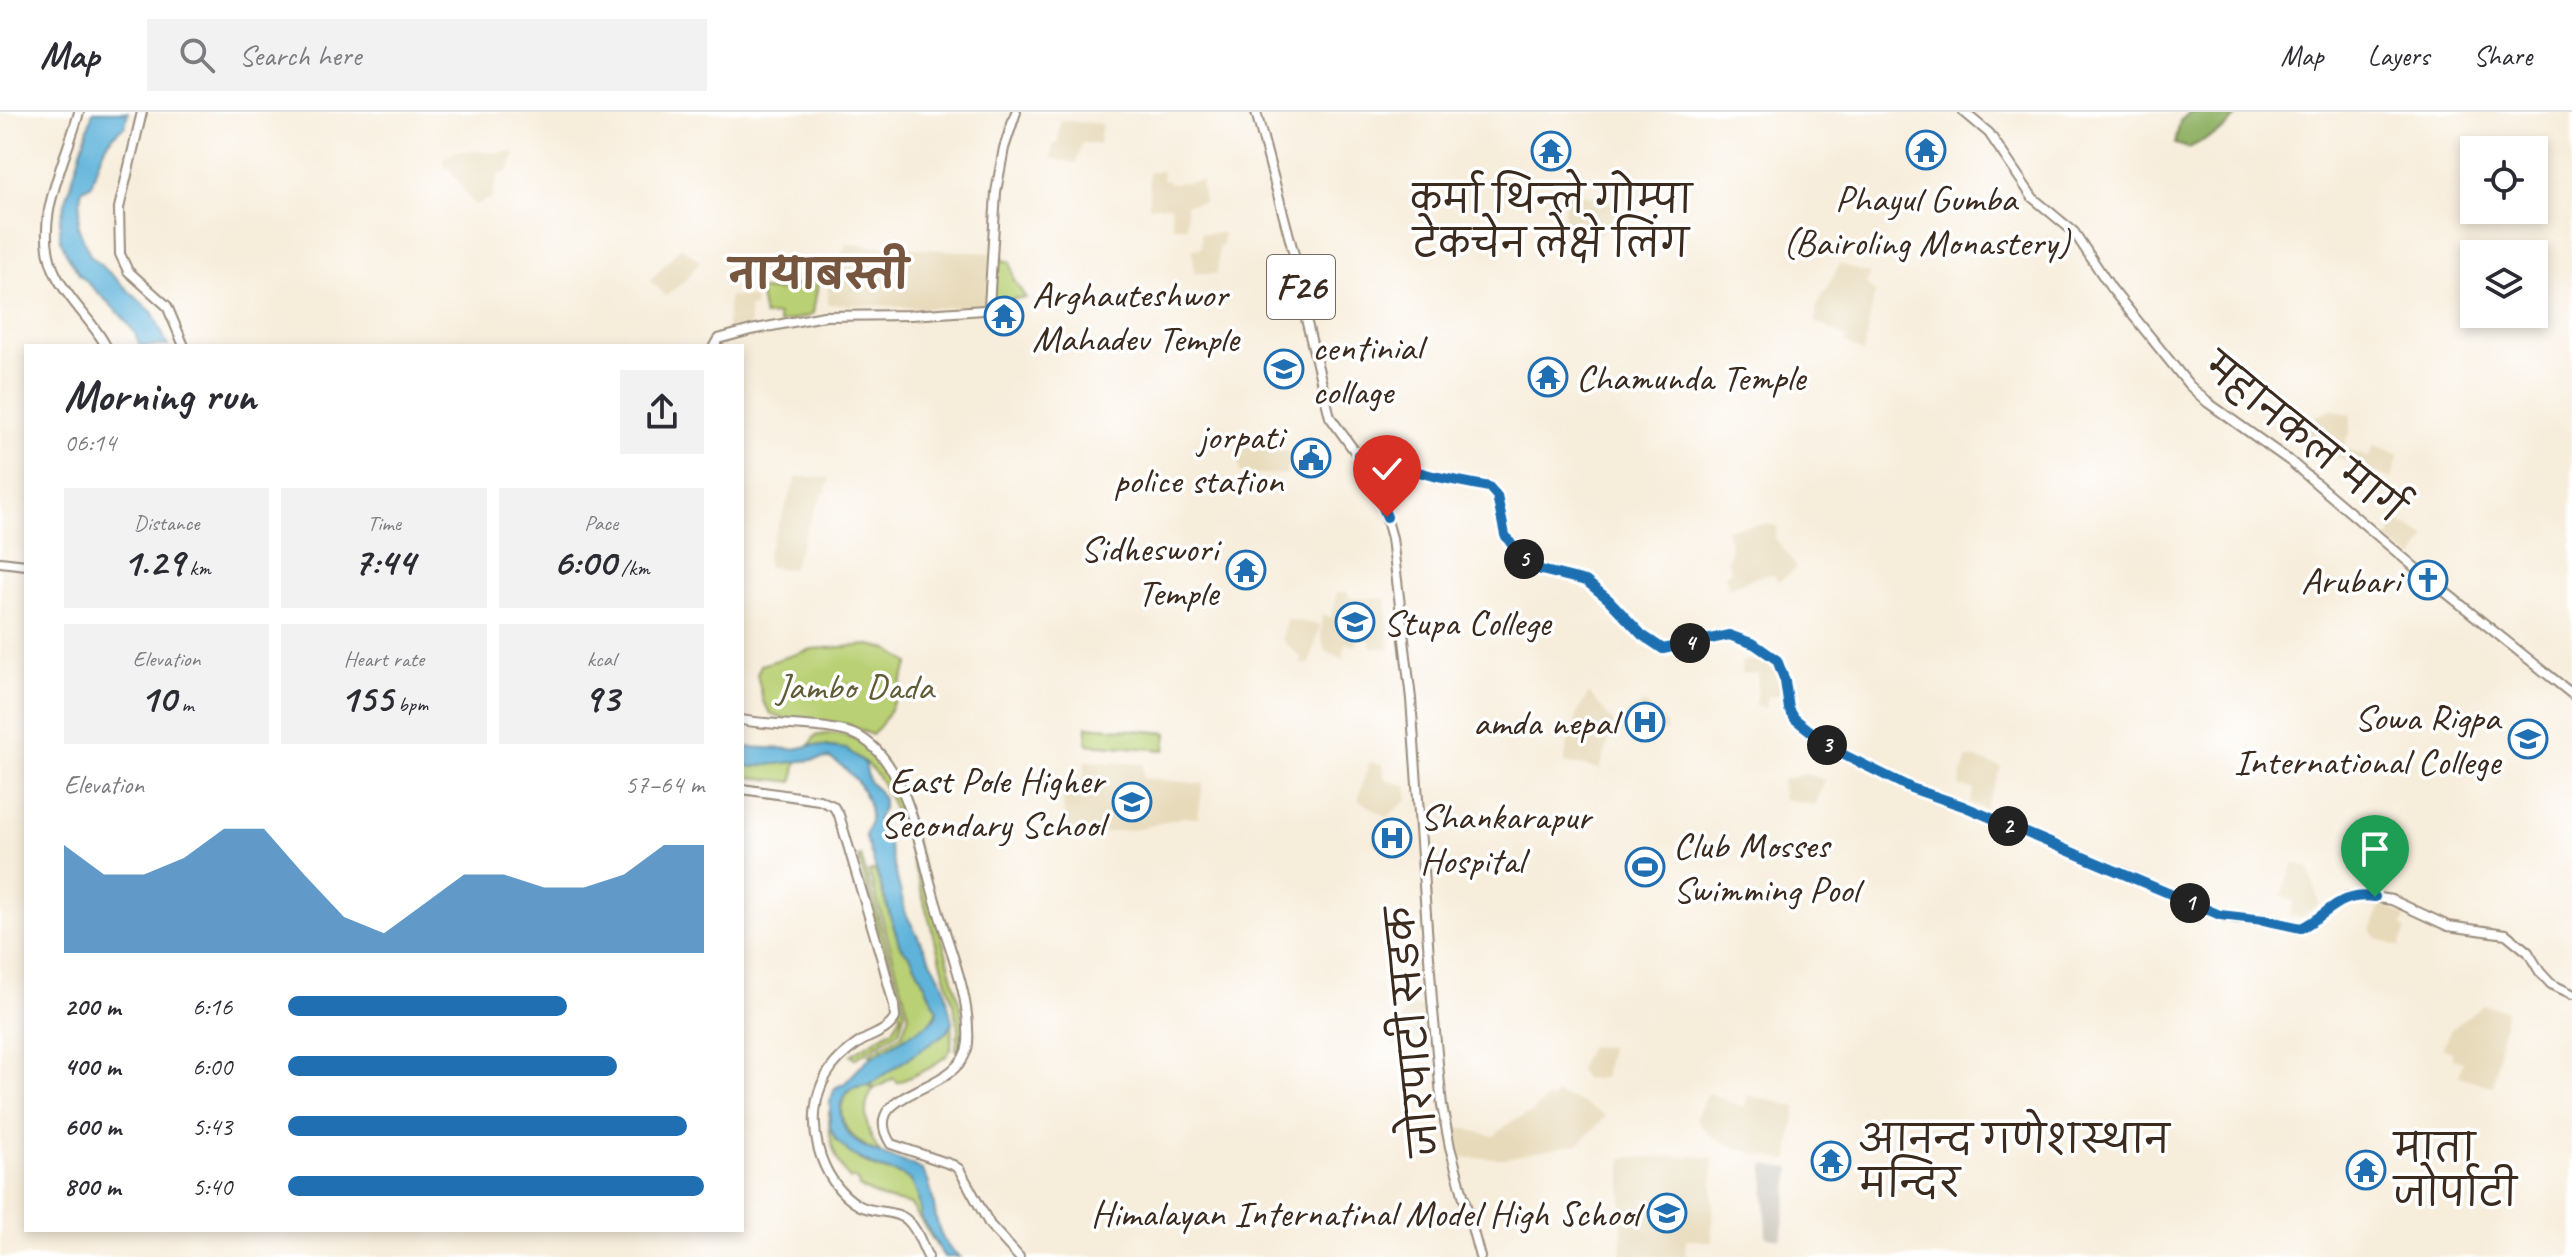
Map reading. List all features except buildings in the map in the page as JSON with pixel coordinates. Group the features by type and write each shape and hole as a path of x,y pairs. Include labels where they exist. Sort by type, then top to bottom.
{"main road":[{"path":"79,112 50,208 48,250 62,286 105,344"},
{"path":"142,112 119,208 120,254 128,271 167,306 183,344"},
{"path":"715,344 718,339 751,330 815,317 911,315 984,310 989,307 996,192 1004,148 1016,112"},
{"name":"F26","path":"1256,112 1297,266 1324,395 1336,428 1358,455"},
{"name":"महानकल मार्ग","path":"1964,112 1989,133 2033,198 2074,232 2111,288 2189,385 2207,402 2290,461 2572,694"},
{"path":"1358,455 1433,476 1489,487 1497,496 1505,535 1519,555 1541,570 1586,581 1642,635 1663,649 1729,635 1764,649 1782,669 1789,709 1795,719 1836,751 1911,788 1963,806 2226,917 2264,920 2301,928 2339,901 2352,896 2367,896 2402,904 2448,926 2506,934 2528,952 2551,984 2572,994"},
{"name":"जोरपाटी सडक","path":"1358,455 1387,517 1399,579 1442,1106 1480,1257"},
{"path":"0,562 24,565"},
{"path":"744,720 838,729 856,734 871,745 896,780 921,845 959,980 968,1036 966,1057 959,1065 937,1082 893,1103 885,1112 884,1128 891,1144 959,1169 990,1225 1019,1257"},
{"path":"744,789 819,800 833,806 839,815 886,975 895,1018 888,1028 860,1042 828,1071 816,1109 818,1147 829,1174 844,1192 865,1208 909,1221 928,1257"}],"shaded area":[{"path":"1060,120 1102,124 1099,144 1082,143 1076,163 1051,158 1053,145 1058,144"},
{"path":"458,151 515,153 508,172 498,175 491,199 474,205 449,168 444,169 443,159"},
{"path":"1162,171 1163,181 1168,180 1169,184 1201,181 1204,202 1186,205 1187,227 1173,227 1171,205 1149,207 1149,172"},
{"path":"1570,190 1617,205 1623,228 1616,230 1607,226 1600,234 1564,225 1564,207"},
{"path":"1201,233 1223,233 1217,274 1194,273 1193,249 1201,248"},
{"path":"846,244 991,253 987,306 928,308 828,304 828,282"},
{"path":"681,247 700,261 686,280 666,296 650,281"},
{"path":"1840,264 1870,274 1866,285 1875,292 1863,353 1845,342 1847,338 1816,322 1817,306"},
{"path":"729,296 754,298 755,307 749,308 750,326 729,334 727,325"},
{"path":"2332,409 2351,415 2350,433 2342,447 2369,457 2373,446 2399,454 2392,479 2335,457 2331,463 2328,459 2305,453 2300,446 2296,450 2305,440 2303,436 2316,416"},
{"path":"1243,446 1289,452 1286,475 1240,473"},
{"path":"797,477 829,478 826,493 823,493 808,526 792,569 767,567 767,554"},
{"path":"2398,522 2427,536 2414,559 2387,540"},
{"path":"1765,524 1777,526 1775,538 1797,568 1778,581 1774,575 1763,575 1729,588 1725,575 1731,571 1728,560 1731,548 1726,529"},
{"name":"Stupa College","path":"1337,592 1347,592 1350,598 1386,598 1390,649 1371,647 1370,640 1358,637 1356,646 1345,643 1344,659 1325,651 1321,635 1322,615 1331,617"},
{"path":"1286,619 1320,625 1310,664 1299,664 1303,660 1282,640"},
{"path":"1771,657 1778,664 1784,694 1768,696 1765,708 1755,706 1759,673 1743,674 1741,662"},
{"path":"1589,693 1614,723 1600,769 1564,763 1569,737 1576,737 1577,714"},
{"name":"amda nepal","path":"1645,703 1666,724 1667,731 1641,736 1632,728 1626,719 1628,713"},
{"path":"1966,759 1977,759 2001,767 1985,809 1970,803 1974,789 1959,786"},
{"name":"East Pole Higher Secondary School","path":"1085,761 1143,764 1143,778 1203,784 1198,818 1183,817 1137,829 1066,837 1062,786 1083,782"},
{"path":"1369,762 1382,764 1385,780 1407,786 1408,799 1387,817 1358,800"},
{"path":"1806,774 1824,780 1816,805 1783,799 1782,779"},
{"name":"Shankarapur Hospital","path":"1385,823 1395,828 1409,827 1411,848 1385,851 1373,843 1375,833"},
{"path":"2294,864 2309,867 2319,904 2300,918 2289,915 2294,901 2281,895"},
{"path":"2381,903 2405,917 2402,926 2406,929 2399,947 2378,939 2371,931"},
{"path":"2484,1005 2506,1010 2493,1087 2459,1076 2463,1062 2452,1059 2452,1051 2442,1048 2451,1029"},
{"path":"1406,1006 1428,1008 1429,1040 1413,1041 1404,1047 1390,1045"},
{"path":"1589,1046 1610,1047 1604,1078 1584,1080 1578,1070"},
{"path":"1709,1093 1744,1108 1748,1095 1796,1107 1788,1161 1745,1151 1716,1139 1702,1127 1696,1117"},
{"path":"1556,1094 1581,1102 1606,1116 1580,1143 1505,1158 1462,1158 1455,1126 1494,1136 1512,1121 1532,1113 1546,1099 1552,1100"},
{"name":"Himalayan Internatinal Model High School","path":"1622,1158 1713,1158 1712,1242 1686,1239 1685,1257 1622,1257"},
{"path":"1764,1164 1791,1168 1781,1239 1766,1237"}],"green space":[{"path":"2190,112 2240,112 2225,129 2189,148 2175,144 2180,121"},
{"path":"996,256 1010,261 1014,280 1026,298 993,300"},
{"path":"819,277 813,313 809,316 779,323 778,315 764,316 759,290 779,291"},
{"name":"Jambo Dada","path":"870,645 888,649 909,663 890,710 872,735 847,724 792,721 772,715 763,701 757,674 761,665 812,649"},
{"path":"1087,726 1167,733 1165,750 1087,744"},
{"path":"832,733 851,737 873,752 890,778 913,832 905,835 885,789 868,765 844,751 810,745 815,736"},
{"path":"797,760 793,782 744,776 744,762 754,767"},
{"path":"914,836 961,1008 961,1053 956,1050 958,1030 954,1006 906,839"},
{"path":"861,856 905,1012 899,1031 855,1059 851,1055 893,1029 901,1016 858,857"},
{"path":"875,870 900,946 911,957 937,1009 919,1032 871,1057 869,1054 902,1034 909,1015 869,872"},
{"path":"952,1022 951,1049 946,1056 930,1068 897,1083 894,1078 874,1089 870,1084 948,1031"},
{"path":"867,1085 873,1090 866,1105 867,1122 880,1153 852,1135 842,1117 841,1108 852,1088"},
{"path":"829,1111 833,1131 844,1148 860,1160 902,1175 913,1184 923,1220 938,1248 911,1205 882,1198 859,1187 853,1178 850,1180 833,1147 829,1130"}],"water":[{"path":"93,112 128,112 125,126 111,138 102,152 91,186 83,188 78,227 90,255 153,313 167,344 139,344 121,315 79,274 60,238 60,220"},
{"path":"814,745 846,749 865,763 869,782 883,799 883,808 877,820 888,842 906,914 944,985 952,1022 948,1031 870,1084 852,1088 846,1094 841,1108 845,1129 862,1146 922,1170 928,1181 938,1228 950,1249 960,1257 944,1257 921,1217 918,1195 911,1181 851,1154 836,1140 830,1127 830,1102 835,1088 845,1083 868,1059 928,1024 936,1016 937,1009 911,957 900,946 865,835 870,813 863,791 856,781 848,771 829,758 750,767 744,761 744,747 794,749"}],"place":[{"name":"Phayul Gumba (Bairoling Monastery)","path":"1926,150"},
{"name":"कर्मा थिन्ले गोम्पा टेकचेन लेक्षे लिंग","path":"1551,151"},
{"name":"Arghauteshwor Mahadev Temple","path":"1004,316"},
{"name":"centinial collage","path":"1284,369"},
{"name":"Chamunda Temple","path":"1548,377"},
{"name":"jorpati police station","path":"1311,458"},
{"name":"Sidheswori Temple","path":"1246,570"},
{"name":"Arubari","path":"2428,580"},
{"name":"Stupa College","path":"1355,622"},
{"name":"amda nepal","path":"1645,722"},
{"name":"Sowa Rigpa International College","path":"2528,739"},
{"name":"East Pole Higher Secondary School","path":"1132,802"},
{"name":"Shankarapur Hospital","path":"1392,838"},
{"name":"Club Mosses Swimming Pool","path":"1645,867"},
{"name":"आनन्द गणेशस्थान मन्दिर","path":"1831,1161"},
{"name":"माता जोर्पाटी","path":"2366,1170"},
{"name":"Himalayan Internatinal Model High School","path":"1667,1213"}],"district":[{"name":"नायाबस्ती","path":"819,275"}],"route":[{"path":"1387,517 1358,455 1433,476 1489,487 1497,496 1501,526 1519,555 1541,570 1586,581 1642,635 1663,649 1729,635 1764,649 1782,669 1789,709 1795,719 1836,751 1911,788 1963,806 2220,915 2301,928 2339,901 2359,895 2375,897"}]}
